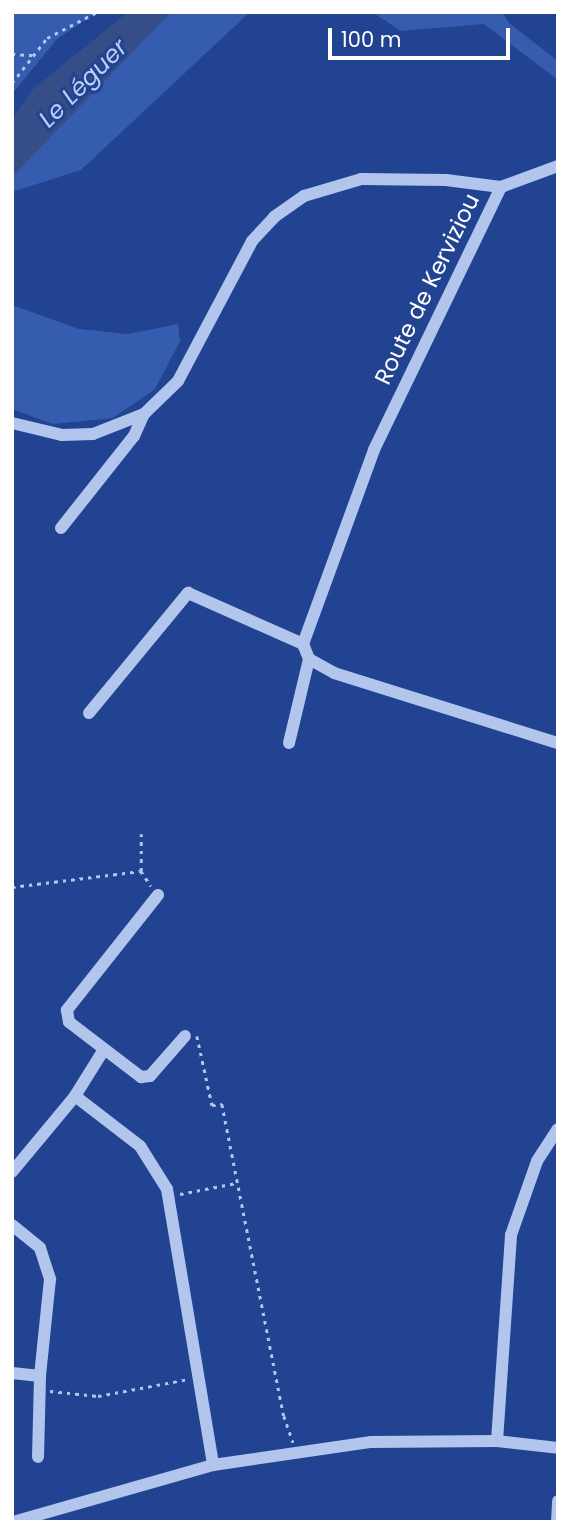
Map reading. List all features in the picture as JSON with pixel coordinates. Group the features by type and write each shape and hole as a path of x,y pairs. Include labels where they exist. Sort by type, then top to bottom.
{"street":[{"path":"501,187 555,171"},
{"name":"Route de Kerviziou","path":"12,423 62,435 93,434 144,414 178,381 252,241 274,217 304,196 361,179 446,180 501,187 374,450 303,644"},
{"path":"61,528 134,436 144,414"},
{"path":"89,713 188,593 303,644 309,659 289,743"},
{"path":"309,659 352,679 558,743"},
{"path":"158,895 67,1010 69,1022 103,1051 141,1077 150,1076 185,1036"},
{"path":"12,1172 75,1096 103,1051"},
{"path":"75,1096 140,1146 168,1196 213,1465"},
{"path":"497,1441 511,1235 537,1161 558,1129"},
{"path":"12,1225 40,1248 50,1279 40,1383 38,1457"},
{"path":"12,1373 40,1383"},
{"path":"13,1522 213,1465 371,1442 497,1441 558,1448"},
{"path":"557,1522 558,1501"}],"path":[{"path":"12,83 47,38 97,12"},
{"path":"12,54 34,55"},
{"path":"141,834 141,871 158,895"},
{"path":"12,887 141,871"},
{"path":"185,1036 199,1036 212,1105 222,1104 284,1416 295,1446"},
{"path":"168,1196 236,1183"},
{"path":"40,1383 98,1396 197,1377"}],"shaded area":[{"path":"12,12 97,12 57,39 12,94"},
{"path":"171,12 250,12 81,170 12,192 12,177 49,134"},
{"path":"372,12 502,12 509,23 558,61 558,80 484,24 401,31"},
{"path":"12,305 79,329 128,334 178,324 180,341 155,389 113,418 53,424 12,409"}],"water":[{"name":"Le Léguer","path":"128,12 171,12 12,177 12,118 34,88"}]}
